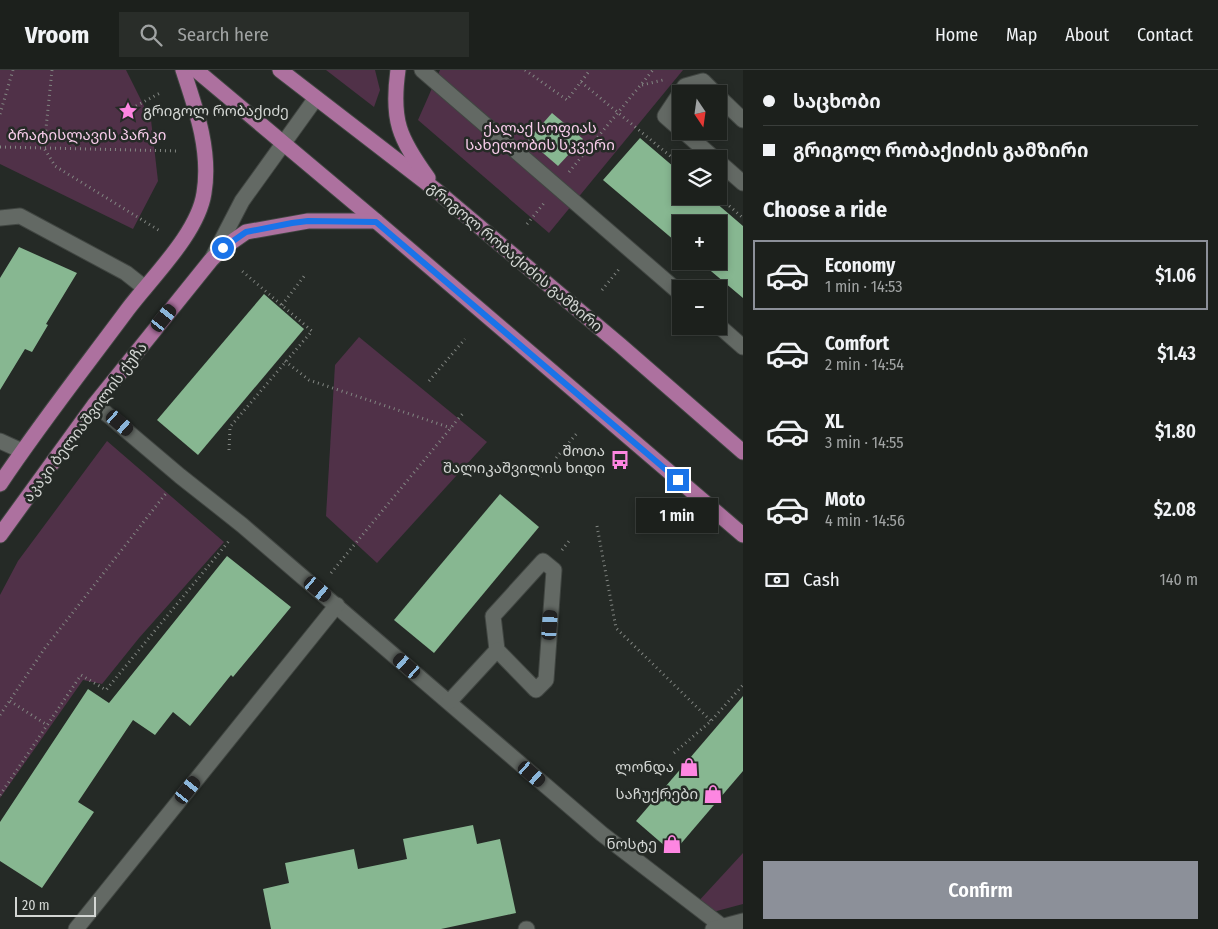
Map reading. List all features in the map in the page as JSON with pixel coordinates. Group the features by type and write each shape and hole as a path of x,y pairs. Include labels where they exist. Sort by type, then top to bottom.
{"main road":[{"name":"აკაკი ბელიაშვილის ქუჩა","path":"0,484 22,451 144,288 190,232 200,212 206,176 201,130 183,70"},
{"path":"196,70 743,535"},
{"name":"გრიგოლ რობაქიძის გამზირი","path":"280,70 437,191 620,345 743,452"},
{"path":"398,70 396,113 400,134 412,156 437,191"},
{"name":"აკაკი ბელიაშვილის ქუჩა","path":"0,535 95,404 211,260 223,248 246,232 308,221 376,222"}],"lane":[{"path":"422,70 672,286"},
{"path":"688,85 702,81 706,85"},
{"path":"211,260 242,201 316,98"},
{"path":"672,106 665,116 672,122"},
{"path":"728,106 743,120"},
{"path":"693,140 705,150"},
{"path":"727,169 743,183"},
{"path":"0,218 20,216 126,273 144,288"},
{"path":"727,333 743,347"},
{"path":"95,404 337,605 602,834 717,928 743,921"},
{"path":"0,441 22,451"},
{"path":"449,702 496,650 493,616 543,562 554,570 546,680 536,690 496,650"},
{"path":"76,929 337,605"}],"path":[{"path":"0,114 13,70"},
{"path":"52,70 44,148 55,166 160,231"},
{"path":"525,70 567,100 590,70"},
{"path":"527,224 653,70"},
{"path":"581,82 672,157"},
{"path":"136,106 160,93"},
{"path":"0,147 178,150"},
{"path":"727,204 743,218"},
{"path":"602,290 633,252"},
{"path":"229,450 230,427 312,331 242,271"},
{"path":"282,305 305,275"},
{"path":"429,381 465,339"},
{"path":"286,361 309,380 451,428"},
{"path":"318,589 464,412"},
{"path":"540,477 578,432"},
{"path":"0,715 45,648 180,476"},
{"path":"0,795 81,674 106,690 242,525"},
{"path":"597,526 616,628 711,721"},
{"path":"674,753 711,721 743,685"},
{"path":"10,701 47,725"}],"green space":[{"name":"ბრატისლავის პარკი","path":"0,70 126,70 151,120 158,181 133,229 0,164"},
{"path":"326,70 375,70 380,90 374,107"},
{"name":"ქალაქ სოფიას სახელობის სკვერი","path":"440,70 683,70 549,233 418,120"},
{"path":"359,337 487,442 377,563 326,516 335,365"},
{"path":"107,441 224,542 139,638 102,684 83,680 0,798 0,595 18,561"},
{"path":"743,853 743,904 713,912 696,904"}],"building":[{"path":"552,113 583,139 558,166 528,140"},
{"path":"640,138 672,165 672,205 718,205 743,226 743,298 727,285 727,280 722,280 710,270 727,270 727,215 672,215 672,238 603,180"},
{"path":"19,247 77,273 46,324 48,325 32,352 25,349 0,390 0,278"},
{"path":"264,294 304,329 198,455 157,420"},
{"path":"500,494 539,527 434,653 394,620"},
{"path":"227,556 291,607 233,677 231,675 190,726 173,712 155,735 133,720 78,802 94,812 42,888 0,861 0,822 88,689 109,703"},
{"path":"743,696 743,771 673,853 636,821"},
{"path":"473,825 477,844 500,839 516,913 441,929 271,929 263,889 289,883 285,863 354,849 358,869 407,859 403,839"}],"place":[{"name":"გრიგოლ რობაქიძე","path":"128,111"},
{"name":"შოთა შალიკაშვილის ხიდი","path":"620,460"},
{"name":"ლონდა","path":"689,767"},
{"name":"საჩუქრები","path":"713,794"},
{"name":"ნოსტე","path":"672,844"}],"route":[{"path":"223,248 246,232 292,223 308,221 376,222 678,480"}]}
